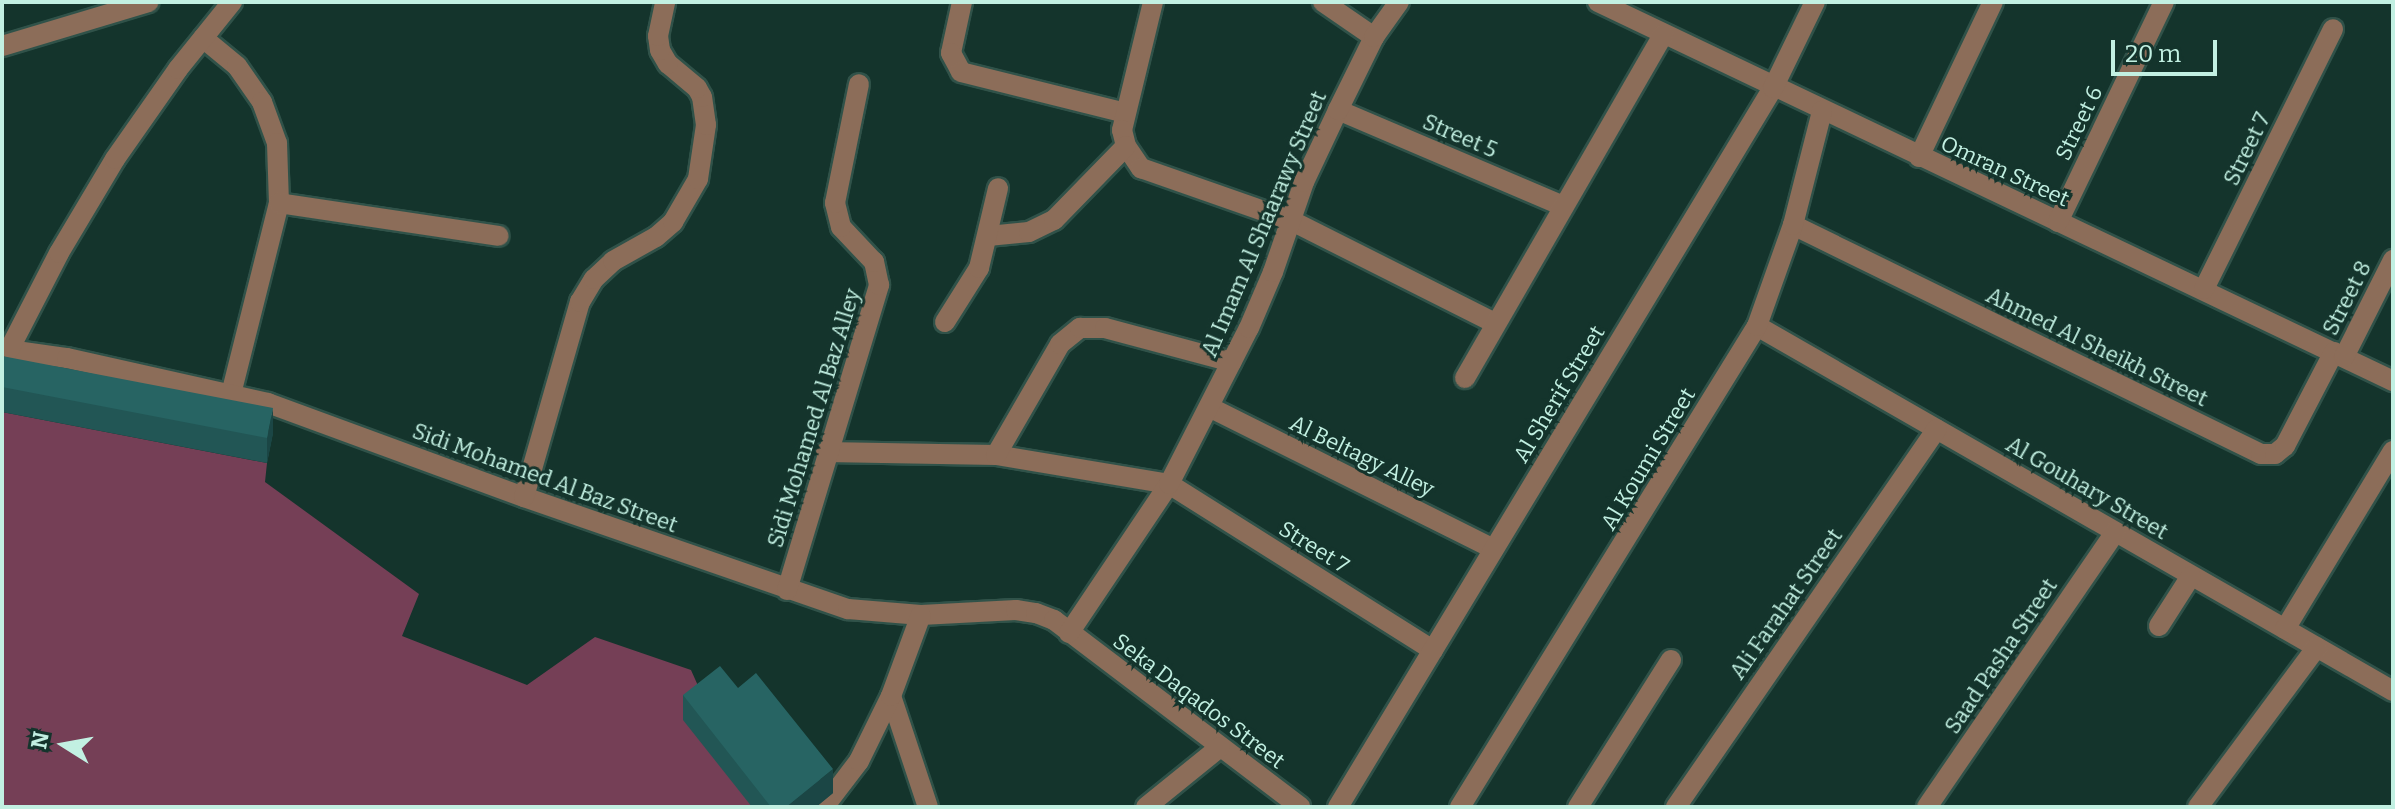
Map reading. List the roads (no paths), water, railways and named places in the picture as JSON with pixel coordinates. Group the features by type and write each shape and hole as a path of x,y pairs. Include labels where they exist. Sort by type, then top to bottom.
{"street":[{"path":"2,46 149,2"},
{"path":"5,349 115,159 232,2"},
{"path":"524,497 580,302 594,279 613,261 656,237 673,222 698,179 706,125 702,97 697,88 668,64 660,50 658,36 665,2"},
{"path":"962,2 951,53 961,72 1125,113"},
{"path":"1153,2 1122,130 1126,146 1141,168 1153,175 1292,221 1495,323"},
{"path":"1323,2 1374,37"},
{"name":"Al Imam Al Shaarawy Street","path":"1069,633 1169,484 1232,362 1292,221 1304,182 1338,110 1374,37 1399,2"},
{"name":"Omran Street","path":"1598,2 1630,9 1664,34 1773,88 2204,289 2393,381"},
{"name":"Al Sherif Street","path":"1338,807 1773,88 1815,2"},
{"path":"1919,157 1993,2"},
{"name":"Street 6","path":"2058,222 2164,2"},
{"name":"Street 7","path":"2204,289 2333,29"},
{"path":"1465,378 1664,34"},
{"path":"203,38 237,66 262,102 277,143 279,203 231,394"},
{"name":"Sidi Mohamed Al Baz Alley","path":"787,590 826,452 879,285 874,262 841,227 836,215 835,203 859,84"},
{"name":"Street 5","path":"1338,110 1563,206"},
{"name":"Al Koumi Street","path":"1460,807 1757,326 1793,225 1822,111"},
{"path":"988,236 1029,232 1054,220 1126,146"},
{"path":"945,322 979,268 998,188"},
{"path":"279,203 499,236"},
{"name":"Ahmed Al Sheikh Street","path":"1793,225 2261,454 2275,454 2285,446 2339,355"},
{"name":"Street 8","path":"2339,355 2393,260"},
{"name":"Al Gouhary Street","path":"1757,326 2393,691"},
{"path":"996,455 1060,344 1080,328 1105,328 1232,362"},
{"name":"Sidi Mohamed Al Baz Street","path":"5,349 67,358 268,403 524,497 848,609 921,615 1016,610 1054,620 1069,633"},
{"name":"Al Beltagy Alley","path":"1209,407 1494,549"},
{"name":"Ali Farahat Street","path":"1676,807 1937,429"},
{"path":"2285,629 2393,451"},
{"path":"826,452 996,455 1169,484"},
{"name":"Street 7","path":"1169,484 1433,650"},
{"name":"Saad Pasha Street","path":"1927,807 2115,532"},
{"path":"2159,626 2191,576"},
{"path":"824,807 859,761 891,696 921,615"},
{"name":"Seka Daqados Street","path":"1069,633 1300,807"},
{"path":"2198,807 2317,647"},
{"path":"1578,807 1671,660"},
{"path":"891,696 928,807"},
{"path":"1146,807 1220,747"}]}
